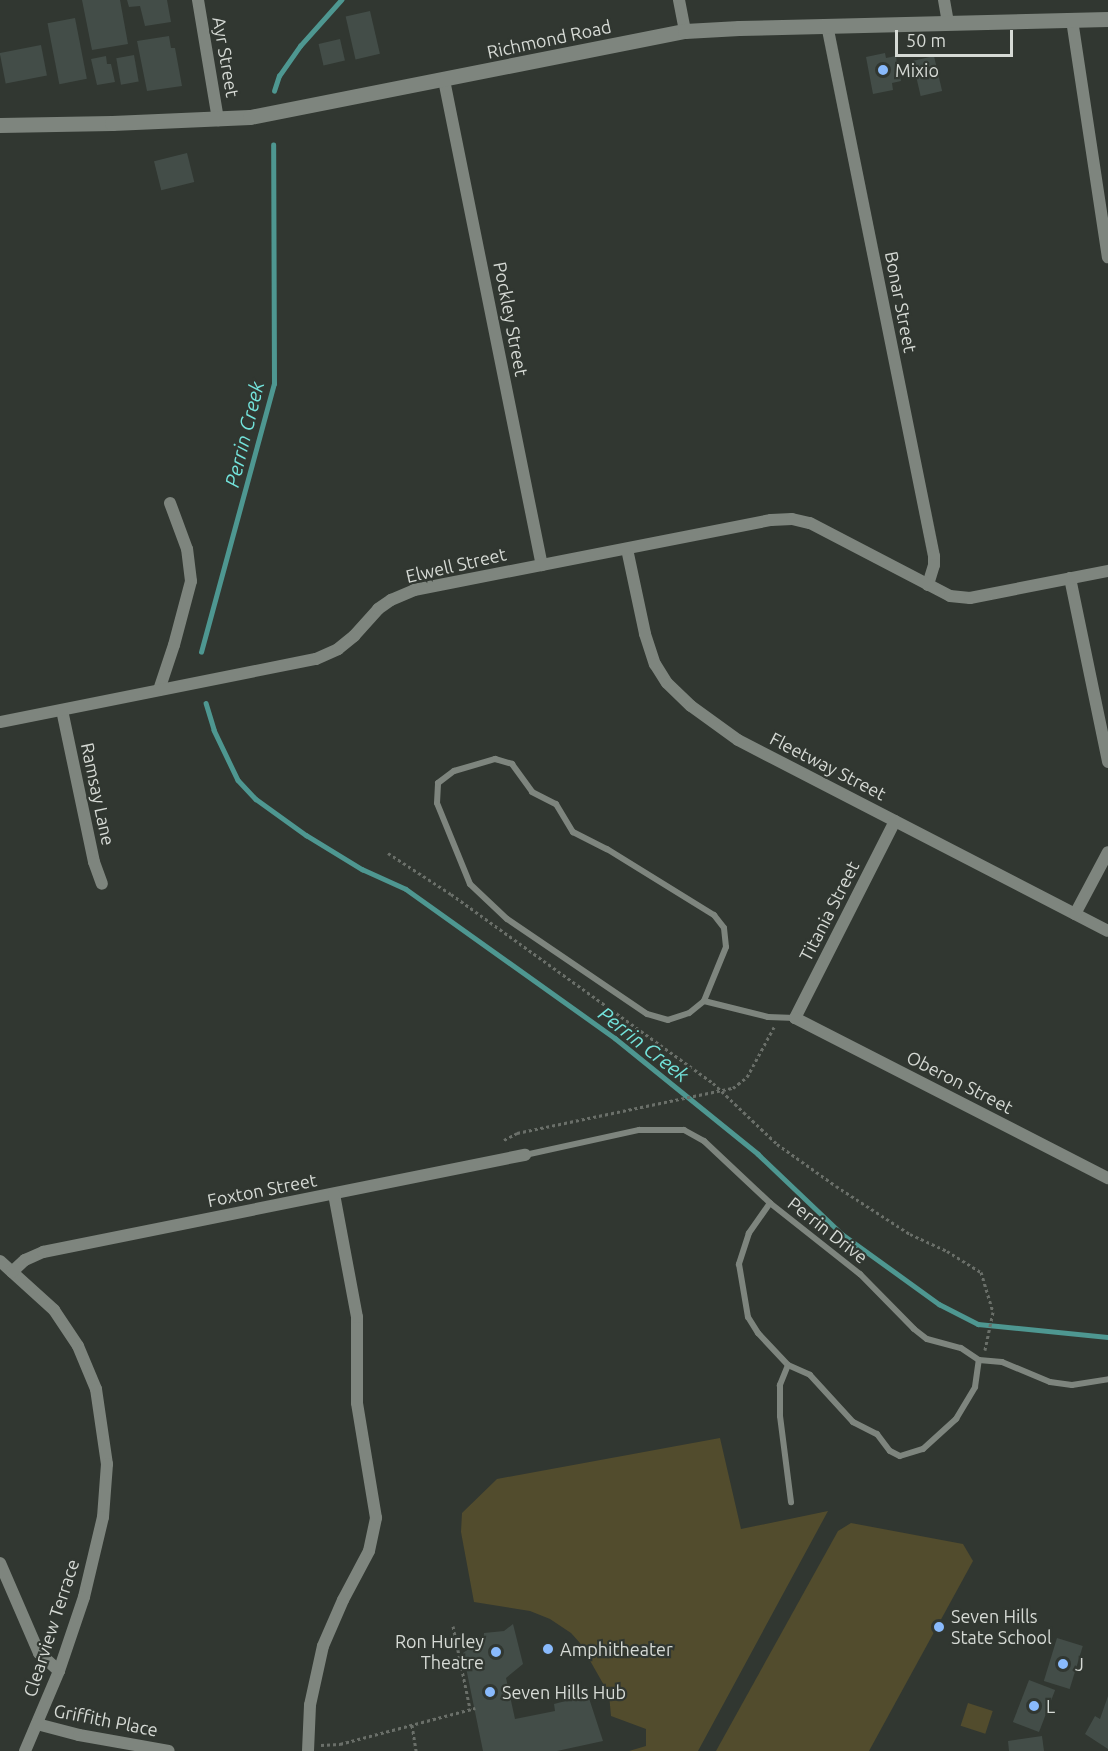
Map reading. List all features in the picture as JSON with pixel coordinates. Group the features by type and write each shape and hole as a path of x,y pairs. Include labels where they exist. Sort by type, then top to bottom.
{"main road":[{"name":"Richmond Road","path":"0,125 218,120 273,113 685,31 1108,19"}],"street":[{"name":"Ayr Street","path":"198,0 218,120"},
{"path":"679,0 685,31"},
{"path":"944,0 948,23"},
{"path":"1072,20 1108,257"},
{"name":"Bonar Street","path":"827,26 934,556 934,565 928,585"},
{"name":"Pockley Street","path":"444,80 542,565"},
{"path":"159,690 191,581 187,549 170,503"},
{"name":"Elwell Street","path":"0,722 316,659 338,649 354,636 378,609 391,600 414,590 771,520 792,519 810,523 950,596 970,598 1108,571"},
{"name":"Fleetway Street","path":"627,549 645,634 655,664 667,683 691,706 738,740 1108,932"},
{"path":"1070,578 1108,762"},
{"name":"Ramsay Lane","path":"62,710 94,862 102,884"},
{"name":"Titania Street","path":"795,1018 895,821"},
{"path":"1075,914 1108,852"},
{"name":"Oberon Street","path":"795,1018 1108,1178"},
{"name":"Foxton Street","path":"12,1272 25,1260 43,1252 525,1155"},
{"path":"308,1751 310,1705 323,1646 343,1600 369,1551 376,1518 370,1469 357,1403 357,1317 334,1194"},
{"name":"Clearview Terrace","path":"0,1261 54,1310 78,1346 96,1389 105,1436 107,1491 84,1597 59,1671 25,1751"},
{"path":"0,1563 39,1653 59,1671"},
{"name":"Griffith Place","path":"37,1724 79,1735 169,1751"}],"lane":[{"path":"495,759 512,764 532,792 556,804 573,832 607,849 714,915 724,928 726,947 704,1001 689,1013 668,1020 647,1014 507,919 470,884 437,803 438,783 454,771 495,759"},
{"path":"704,1001 768,1017 795,1018"},
{"name":"Perrin Drive","path":"525,1155 639,1130 684,1131 704,1141 770,1203 860,1274 914,1329 927,1339 961,1348 979,1360 1002,1362 1050,1382 1072,1385 1108,1379"},
{"path":"770,1203 749,1233 739,1264 748,1317 758,1332 788,1365 810,1375 853,1422 877,1434 890,1451 900,1456 924,1449 956,1419 975,1387 979,1360"},
{"path":"788,1365 780,1385 780,1416 791,1502"}],"path":[{"path":"388,853 451,894 722,1092 777,1144 836,1186 910,1234 947,1251 981,1272 993,1312 985,1350"},
{"path":"504,1140 517,1133 733,1088 747,1077 779,1018"},
{"path":"321,1745 340,1744 472,1709 453,1626"},
{"path":"412,1725 416,1751"}],"shaded area":[{"path":"720,1438 741,1529 828,1511 698,1751 629,1751 646,1746 646,1729 611,1716 609,1694 580,1643 571,1633 550,1619 530,1611 474,1602 461,1532 462,1513 497,1479"},
{"path":"851,1523 963,1544 973,1561 869,1751 716,1751 838,1531"},
{"path":"968,1703 993,1711 985,1734 961,1726"}],"building":[{"path":"82,0 120,0 128,44 92,50"},
{"path":"127,0 167,0 171,22 145,26 140,6 129,7"},
{"path":"370,11 380,54 356,59 346,17"},
{"path":"75,18 87,79 59,84 48,23"},
{"path":"169,36 171,48 175,48 182,86 147,91 137,41"},
{"path":"340,39 345,60 324,65 319,44"},
{"path":"41,45 47,75 6,83 0,53"},
{"name":"Mixio","path":"885,53 886,58 896,56 901,81 892,83 893,90 873,94 866,57"},
{"path":"134,55 139,82 121,85 116,58"},
{"path":"106,56 107,64 111,64 115,82 97,85 91,59"},
{"path":"934,56 942,91 921,96 913,61"},
{"path":"187,153 194,182 161,190 154,161"},
{"name":"Seven Hills Hub","path":"513,1624 523,1664 506,1678 515,1719 555,1711 554,1704 577,1698 585,1686 603,1741 557,1751 483,1751 463,1653 470,1648 483,1646 484,1633 504,1631"},
{"name":"J","path":"1057,1638 1083,1646 1070,1689 1044,1681"},
{"name":"L","path":"1029,1680 1055,1690 1039,1732 1013,1722"},
{"path":"1108,1696 1108,1749 1085,1734 1095,1716 1100,1719"},
{"path":"1042,1736 1044,1751 1009,1751 1008,1741"}],"waterway":[{"name":"Perrin Creek","path":"274,91 279,76 300,46 341,0"},
{"name":"Perrin Creek","path":"201,652 274,384 273,145"},
{"name":"Perrin Creek","path":"206,703 214,730 238,780 256,799 306,835 362,869 406,889 615,1038 758,1154 842,1234 939,1304 978,1324 1108,1337"}],"place":[{"name":"Mixio","path":"883,70"},
{"name":"Seven Hills State School","path":"939,1627"},
{"name":"Amphitheater","path":"548,1649"},
{"name":"Ron Hurley Theatre","path":"496,1652"},
{"name":"J","path":"1063,1664"},
{"name":"Seven Hills Hub","path":"490,1692"},
{"name":"L","path":"1034,1706"}]}
